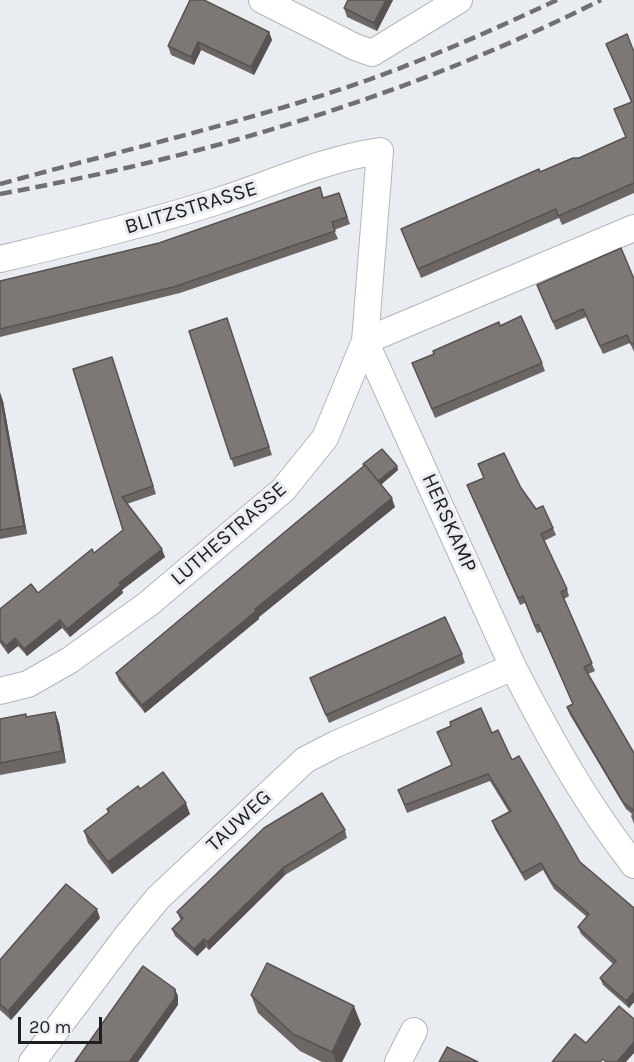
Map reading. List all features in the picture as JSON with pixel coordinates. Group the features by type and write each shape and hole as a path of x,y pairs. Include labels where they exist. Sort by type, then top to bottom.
{"street":[{"path":"262,0 355,47 372,53 459,0"},
{"name":"BLITZSTRASSE","path":"0,259 92,238 217,201 351,155 380,151"},
{"name":"HERSKAMP","path":"380,151 365,341 513,667 573,777 634,866"},
{"path":"365,341 634,228"},
{"name":"LUTHESTRASSE","path":"0,691 28,684 70,660 148,604 283,490 325,438 365,341"},
{"name":"TAUWEG","path":"32,1062 158,898 305,760 336,744 513,667"},
{"path":"398,1062 414,1031"}],"building":[{"path":"190,0 204,0 269,32 251,67 198,42 191,57 168,46"},
{"path":"348,0 386,0 374,23 344,8"},
{"path":"627,34 634,52 634,183 558,216 556,209 418,269 401,229 539,169 540,172 573,158 579,158 626,137 614,109 632,102 606,44"},
{"path":"320,187 323,198 339,193 347,217 332,222 335,231 177,286 0,329 0,281 159,243"},
{"path":"621,248 634,279 634,343 631,344 627,335 600,346 583,309 553,322 537,285"},
{"path":"521,316 542,363 432,409 412,363 434,354 433,351 499,322 500,326"},
{"path":"227,318 269,447 231,459 189,331"},
{"path":"112,357 153,486 122,497 162,549 67,629 60,620 24,649 15,638 6,646 0,639 0,609 31,584 38,593 92,549 94,553 123,530 73,369"},
{"path":"0,394 24,526 0,530"},
{"path":"382,449 397,466 378,481 363,464"},
{"path":"504,453 521,488 536,509 543,506 553,528 541,534 567,589 561,592 592,663 584,667 634,753 634,811 623,802 567,707 573,704 538,624 535,626 523,596 518,598 467,485 484,478 478,464"},
{"path":"365,465 392,498 255,609 256,611 142,705 116,673"},
{"path":"445,617 462,654 326,715 310,678"},
{"path":"481,708 492,733 498,730 512,760 519,756 580,862 634,908 634,992 626,1001 600,978 616,961 578,927 589,914 552,882 541,863 522,873 492,821 511,811 488,774 405,805 398,790 452,765 437,732 451,726 450,722"},
{"path":"55,712 62,751 0,763 0,719"},
{"path":"163,772 186,803 108,862 84,831 109,812 107,809 138,786 140,789"},
{"path":"322,793 345,830 283,868 207,942 204,939 194,949 172,929 183,918 177,912 264,828"},
{"path":"66,884 97,909 8,1011 0,1004 0,960"},
{"path":"267,963 354,1006 332,1052 293,1034 251,995"},
{"path":"143,966 175,989 175,998 129,1062 75,1062"},
{"path":"619,1006 634,1019 634,1042 617,1062 606,1062 603,1059 600,1062 552,1062 575,1034 586,1043"},
{"path":"447,1047 478,1062 439,1062"}],"railway":[{"path":"0,184 323,95 440,52 557,0"},
{"path":"0,194 155,161 308,118 457,65 601,0"}]}
